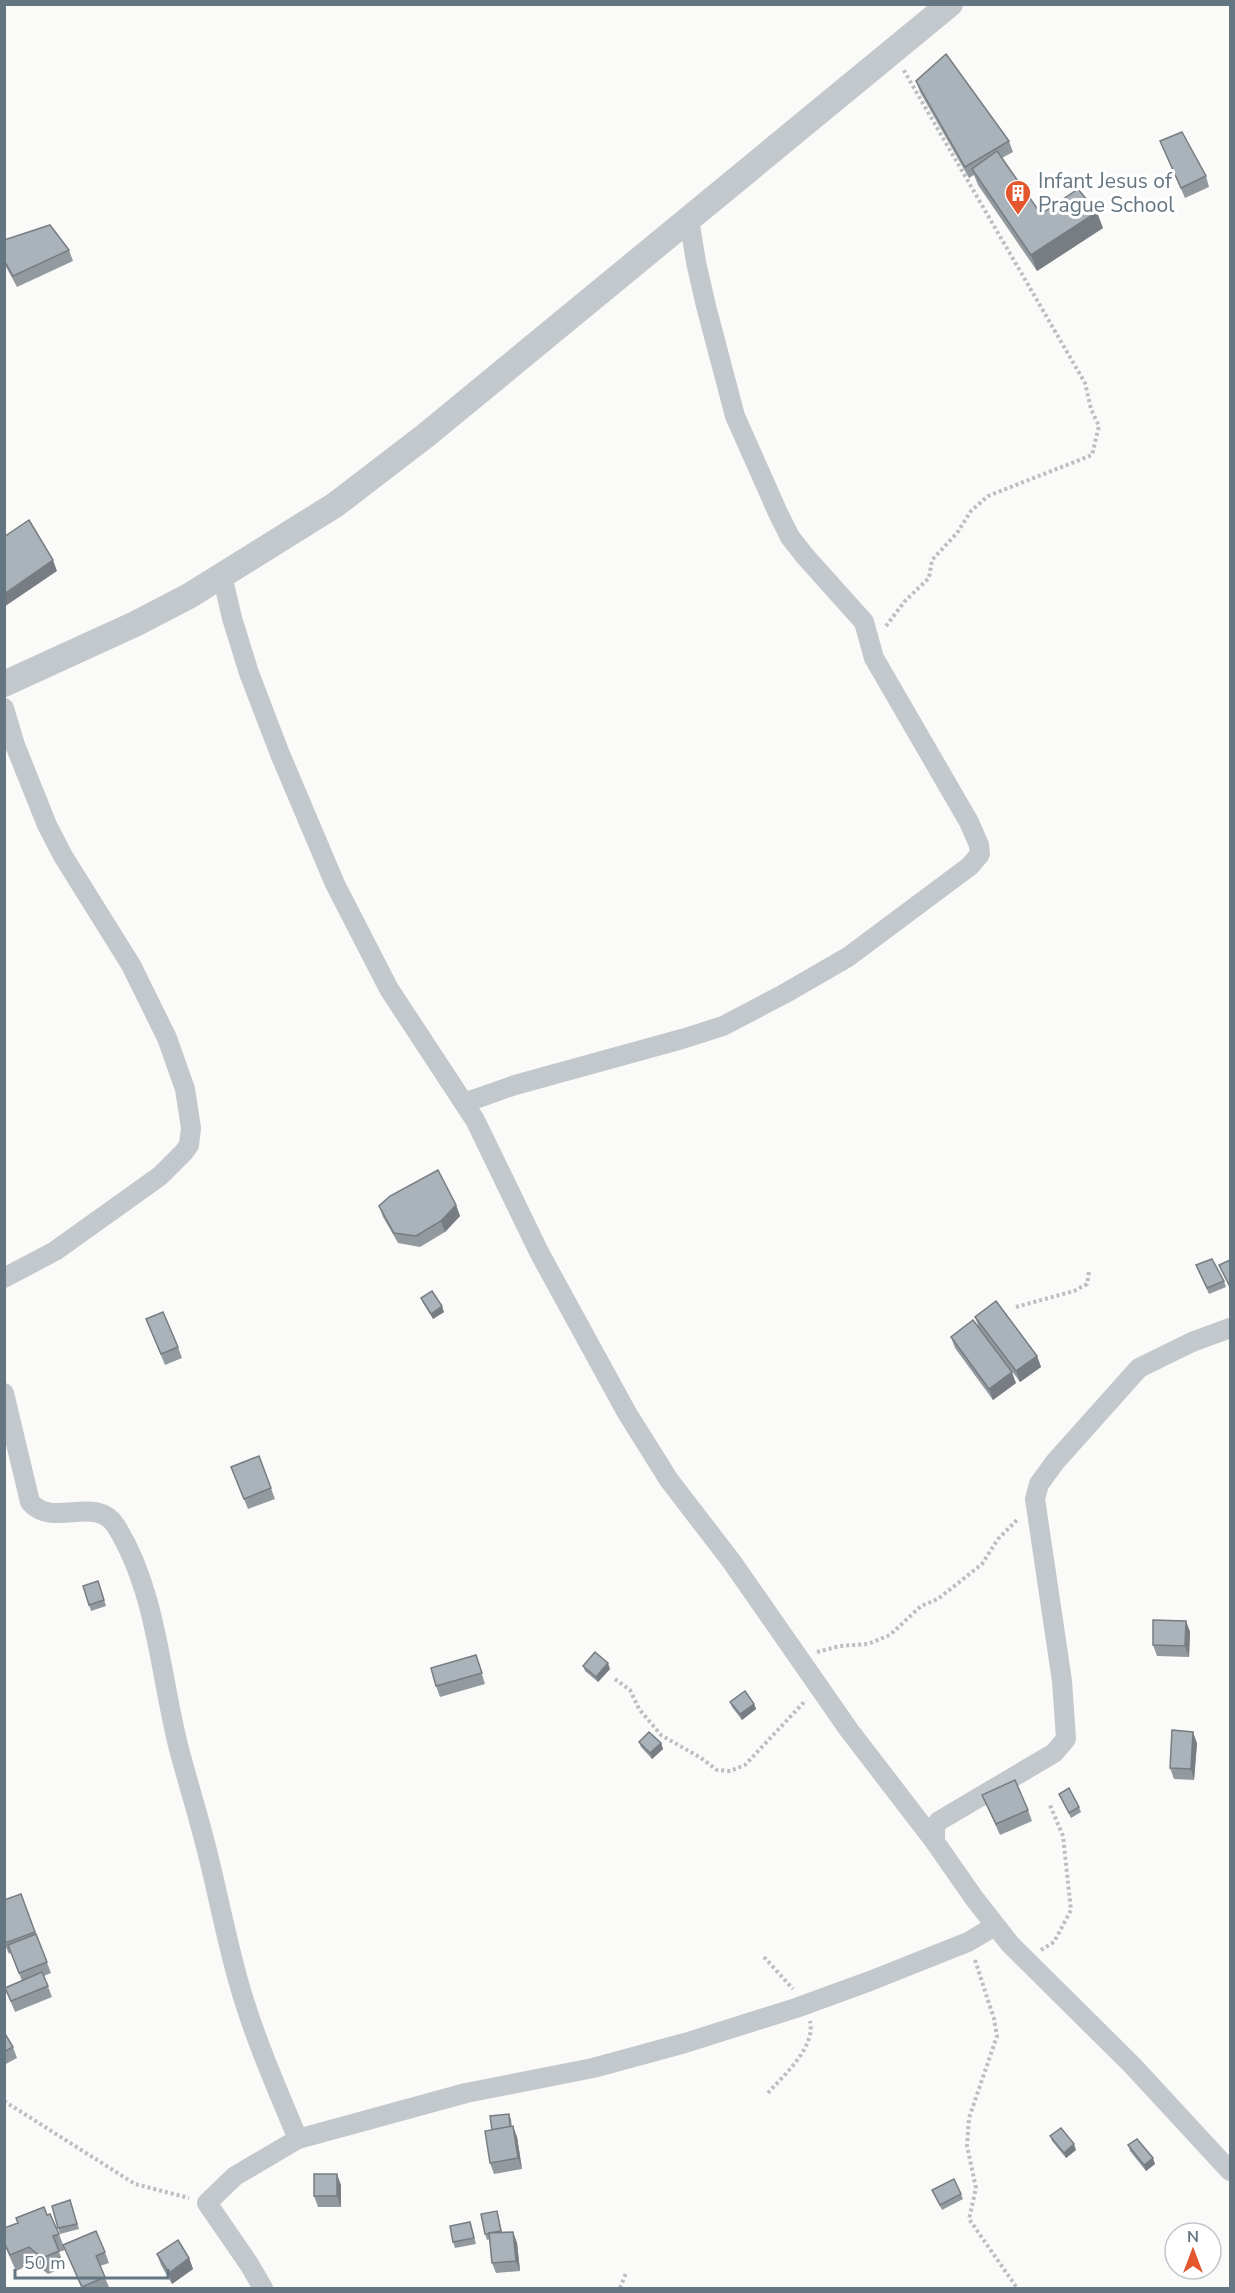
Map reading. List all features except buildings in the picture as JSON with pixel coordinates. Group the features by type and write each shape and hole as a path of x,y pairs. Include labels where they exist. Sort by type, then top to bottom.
{"street":[{"path":"4,684 135,624 189,596 335,505 425,436 950,4"},
{"path":"464,1103 515,1085 682,1040 723,1026 848,957 975,862 980,850 969,822 880,669 871,650 864,622 822,577 790,537 745,440 735,416 706,306 689,219"},
{"path":"222,575 249,673 280,754 335,884 389,989 475,1120 545,1264 627,1413 669,1480 732,1562 849,1730 935,1842 995,1926 1125,2058 1230,2171"},
{"path":"4,708 15,745 47,825 63,856 131,965 167,1038 185,1089 191,1128 189,1145 160,1176 55,1251 4,1278"},
{"path":"935,1842 935,1826 939,1821 1054,1753 1066,1739 1062,1681 1036,1503 1039,1484 1055,1462 1139,1368 1192,1342 1230,1328"},
{"path":"4,1393 30,1502 35,1508 44,1512 93,1512 105,1515 116,1526 135,1567 151,1620 179,1748 210,1862 239,1986 270,2074 298,2139"},
{"path":"263,2289 249,2264 207,2203 235,2176 298,2139 466,2093 593,2068 685,2043 817,2001 968,1942 995,1926"}],"path":[{"path":"870,640 886,626 905,601 929,578 932,560 957,533 971,511 988,496 1092,455 1099,426 1091,409 1085,383 892,52"},
{"path":"1016,1307 1074,1291 1087,1284 1089,1272"},
{"path":"801,1661 822,1650 868,1644 890,1635 921,1606 938,1599 982,1564 998,1539 1036,1503"},
{"path":"615,1679 630,1690 639,1709 661,1734 717,1770 730,1771 746,1765 758,1754 818,1686"},
{"path":"1025,1959 1054,1942 1071,1910 1063,1836 1049,1803"},
{"path":"968,1942 994,2019 997,2036 969,2118 967,2146 976,2188 969,2219 1017,2289"},
{"path":"4,2101 135,2184 207,2203"},
{"path":"620,2289 626,2273"}],"place":[{"name":"Infant Jesus of Prague School","path":"1018,216"}]}
